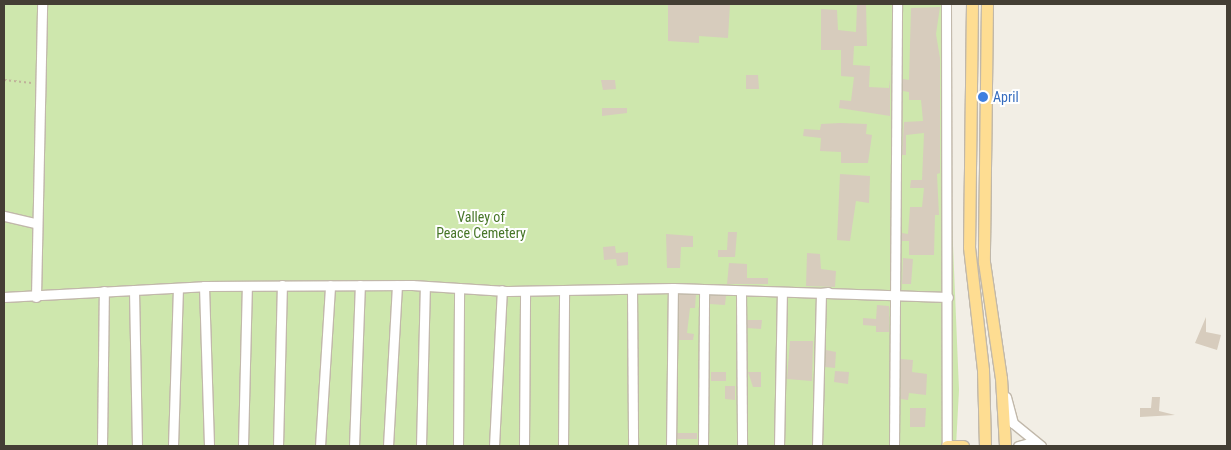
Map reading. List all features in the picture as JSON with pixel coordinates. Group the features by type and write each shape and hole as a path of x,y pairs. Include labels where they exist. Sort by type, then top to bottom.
{"main road":[{"path":"972,4 969,247 979,335 985,446"},
{"path":"987,4 984,244 989,297 1001,378 1005,446"},
{"path":"974,299 984,302 989,297"},
{"path":"979,335 983,328 994,330"},
{"path":"947,446 963,446"}],"street":[{"path":"36,297 35,223 42,4"},
{"path":"894,446 898,4"},
{"path":"946,4 947,446"},
{"path":"4,216 35,223"},
{"path":"278,446 282,285"},
{"path":"320,446 330,285"},
{"path":"354,446 360,285"},
{"path":"4,297 36,297 104,291 204,286 396,285 564,292 673,288 782,294 830,292 896,293 948,297"},
{"path":"388,446 396,285"},
{"path":"204,286 209,446"},
{"path":"243,446 247,286"},
{"path":"421,446 425,286"},
{"path":"173,446 178,288"},
{"path":"458,446 459,288"},
{"path":"671,446 673,288"},
{"path":"632,289 633,446"},
{"path":"134,290 137,446"},
{"path":"494,446 502,290"},
{"path":"703,446 704,290"},
{"path":"102,446 104,291"},
{"path":"524,446 525,291"},
{"path":"563,446 564,292"},
{"path":"741,292 742,446"},
{"path":"817,446 821,294 830,292"},
{"path":"779,446 782,294"},
{"path":"1001,378 1013,424 1037,444"},
{"path":"1018,446 1037,444"}],"path":[{"path":"4,80 40,83"}],"green space":[{"name":"Valley of Peace Cemetery","path":"4,4 943,4 959,390 956,446 4,446"}],"building":[{"path":"668,4 730,4 728,38 699,36 699,43 668,41"},
{"path":"857,4 866,4 867,46 854,46 853,65 870,66 869,87 889,88 890,79 890,116 839,108 840,100 851,101 854,77 841,76 841,50 821,50 821,9 837,10 838,30 856,32"},
{"path":"940,7 936,34 940,58 940,173 937,174 939,215 935,215 934,255 909,255 909,241 902,241 902,233 908,234 910,207 922,207 924,188 910,188 911,180 922,180 924,133 906,135 906,155 902,155 904,122 923,121 921,100 909,100 909,92 903,91 903,79 909,80 911,8"},
{"path":"746,75 758,75 759,89 746,89"},
{"path":"601,80 615,80 616,89 603,90"},
{"path":"602,108 627,108 627,113 602,116"},
{"path":"821,124 867,124 866,134 872,135 868,163 841,163 841,152 820,151 821,138 803,136 804,129 820,130"},
{"path":"840,174 870,176 869,203 856,201 850,241 837,240"},
{"path":"728,232 737,232 735,257 718,257 718,250 727,250"},
{"path":"666,234 693,236 693,247 681,247 680,268 667,268"},
{"path":"615,246 616,253 628,252 628,265 617,266 616,259 604,260 603,247"},
{"path":"807,253 820,254 821,269 836,271 835,287 806,286"},
{"path":"903,258 913,259 911,284 902,284"},
{"path":"729,263 747,264 747,278 768,278 768,284 727,284"},
{"path":"679,294 696,295 695,308 690,308 687,333 694,334 693,340 679,340"},
{"path":"710,295 726,296 725,305 710,304"},
{"path":"877,305 889,306 889,332 876,332 876,326 863,325 863,318 876,319"},
{"path":"1206,317 1206,332 1221,335 1217,350 1195,343"},
{"path":"747,320 762,320 761,329 747,328"},
{"path":"790,341 813,341 812,381 787,379"},
{"path":"826,350 836,352 835,368 825,367"},
{"path":"901,359 913,360 912,372 927,374 926,395 909,393 908,400 901,399"},
{"path":"835,371 849,372 848,384 834,382"},
{"path":"711,372 726,372 726,381 711,381"},
{"path":"748,372 761,372 761,387 753,387"},
{"path":"725,386 735,386 735,400 725,399"},
{"path":"1152,397 1160,397 1159,411 1175,415 1140,417 1140,408 1151,408"},
{"path":"910,408 926,408 925,427 910,427"},
{"path":"677,433 697,433 697,439 677,439"}],"place":[{"name":"April","path":"983,97"}]}
